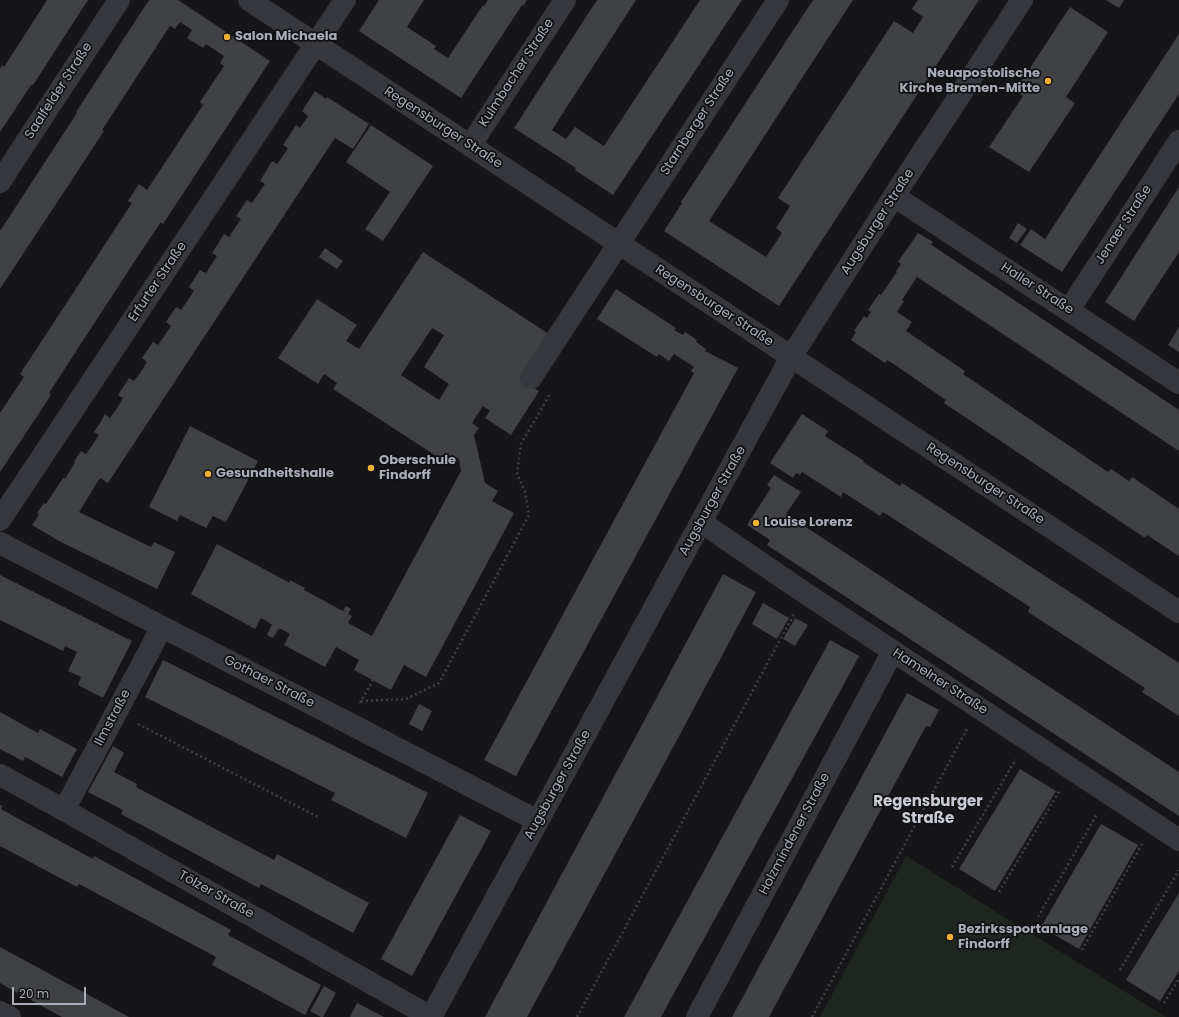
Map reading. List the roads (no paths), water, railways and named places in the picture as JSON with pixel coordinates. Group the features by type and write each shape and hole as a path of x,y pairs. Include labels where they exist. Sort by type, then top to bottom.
{"street":[{"name":"Saalfelder Straße","path":"0,182 119,0"},
{"name":"Regensburger Straße","path":"249,0 1179,612"},
{"name":"Erfurter Straße","path":"0,520 344,0"},
{"name":"Kulmbacher Straße","path":"470,146 564,0"},
{"name":"Starnberger Straße","path":"531,378 778,0"},
{"name":"Augsburger Straße","path":"431,1017 791,357 1022,0"},
{"name":"Jenaer Straße","path":"1068,310 1179,141"},
{"name":"Haller Straße","path":"894,196 1179,383"},
{"name":"Hamelner Straße","path":"701,522 805,593 1179,840"},
{"name":"Gothaer Straße","path":"0,542 538,821"},
{"name":"Ilmstraße","path":"64,810 162,627"},
{"name":"Holzmindener Straße","path":"697,1017 893,651"},
{"name":"Tölzer Straße","path":"0,775 431,1017"},
{"path":"0,1012 10,1017"}],"place":[{"name":"Salon Michaela","path":"227,37"},
{"name":"Neuapostolische Kirche Bremen-Mitte","path":"1048,81"},
{"name":"Oberschule Findorff","path":"371,468"},
{"name":"Gesundheitshalle","path":"208,474"},
{"name":"Louise Lorenz","path":"756,523"},
{"name":"Bezirkssportanlage Findorff","path":"950,937"}],"district":[{"name":"Regensburger Straße","path":"928,810"}]}
